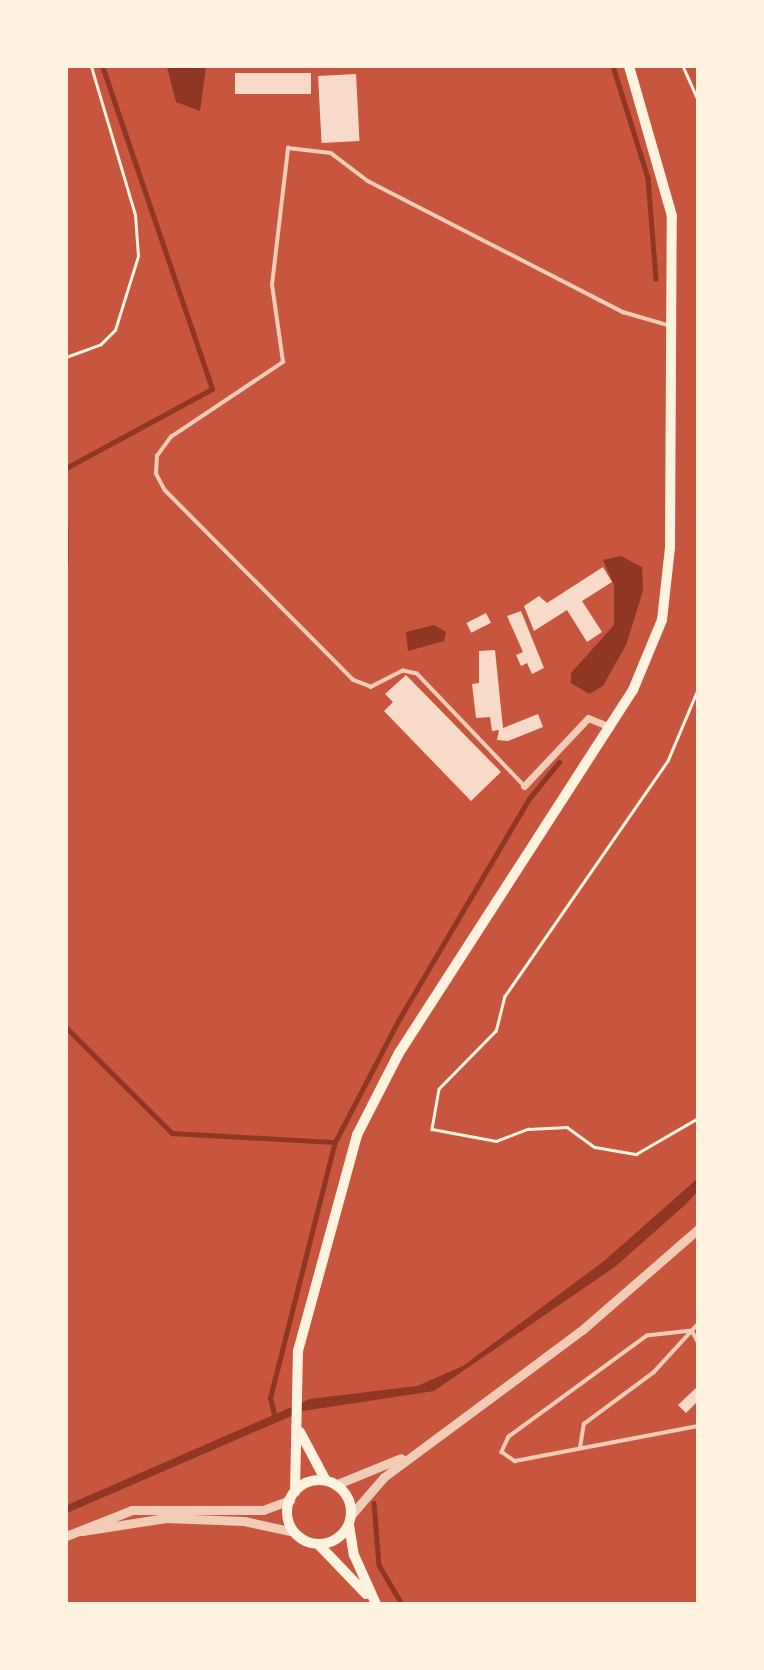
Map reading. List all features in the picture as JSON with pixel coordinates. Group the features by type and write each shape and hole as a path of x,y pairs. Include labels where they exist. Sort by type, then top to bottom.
{"main road":[{"path":"374,1604 339,1559 294,1532 292,1496 297,1423 295,1392 300,1339 326,1236 366,1114 610,727 650,656 666,596 673,327 671,204 629,66"},
{"path":"297,1423 331,1483 348,1497 354,1555 374,1604"},
{"path":"292,1496 331,1483"},
{"path":"318,1544 338,1539 350,1520"}],"street":[{"path":"524,786 588,718 610,727"},
{"path":"350,1520 370,1489 421,1447 576,1335 698,1229"},
{"path":"331,1483 421,1447"},
{"path":"68,1535 141,1508 257,1510 292,1496"},
{"path":"68,1535 166,1518 244,1521 294,1532"}],"lane":[{"path":"524,786 417,674 403,671 371,687 353,680 165,491 157,456 170,437 284,362 272,285 288,148 331,153 368,181 623,312 673,327"},
{"path":"580,1448 584,1424 654,1371 698,1324"},
{"path":"692,1331 698,1343"},
{"path":"692,1331 642,1339 501,1448 511,1461 698,1426"}],"path":[{"path":"66,357 101,344 115,330 138,256 135,215 91,66"},
{"path":"683,66 698,100"},
{"path":"698,690 668,761 505,996 496,1031 439,1088 432,1129 496,1141 528,1129 567,1127 595,1147 636,1154 698,1118"}],"shaded area":[{"path":"167,67 206,67 200,111 176,102"},
{"path":"621,556 642,567 643,591 626,645 603,686 589,694 571,683 571,673 614,625 614,585 603,560"},
{"path":"434,625 446,632 444,641 408,651 406,632"},
{"path":"697,1179 697,1192 686,1204 616,1266 434,1391 303,1411 67,1513 67,1505 310,1399 417,1386 463,1366 604,1261"}],"building":[{"path":"235,73 311,73 311,94 235,94"},
{"path":"356,74 360,141 322,143 318,76"},
{"path":"603,567 612,582 582,601 602,632 587,642 567,610 534,631 524,606 539,596 547,603"},
{"path":"521,611 544,668 532,674 527,663 521,666 516,655 523,652 507,616"},
{"path":"486,613 491,623 471,633 466,623"},
{"path":"495,650 503,728 538,714 543,727 508,741 497,740 499,730 492,731 490,717 476,718 472,684 479,683 479,651"},
{"path":"406,675 501,772 471,801 384,711 393,702 385,694"},
{"path":"697,1387 697,1402 686,1413 678,1405"}],"waterway":[{"path":"66,468 212,389 102,66"},
{"path":"613,66 648,178 656,279"},
{"path":"66,527 66,561"},
{"path":"275,1419 270,1398 335,1142 398,1021 528,800 559,762"},
{"path":"66,1027 172,1133 335,1142"},
{"path":"374,1503 379,1565 402,1604"}]}
